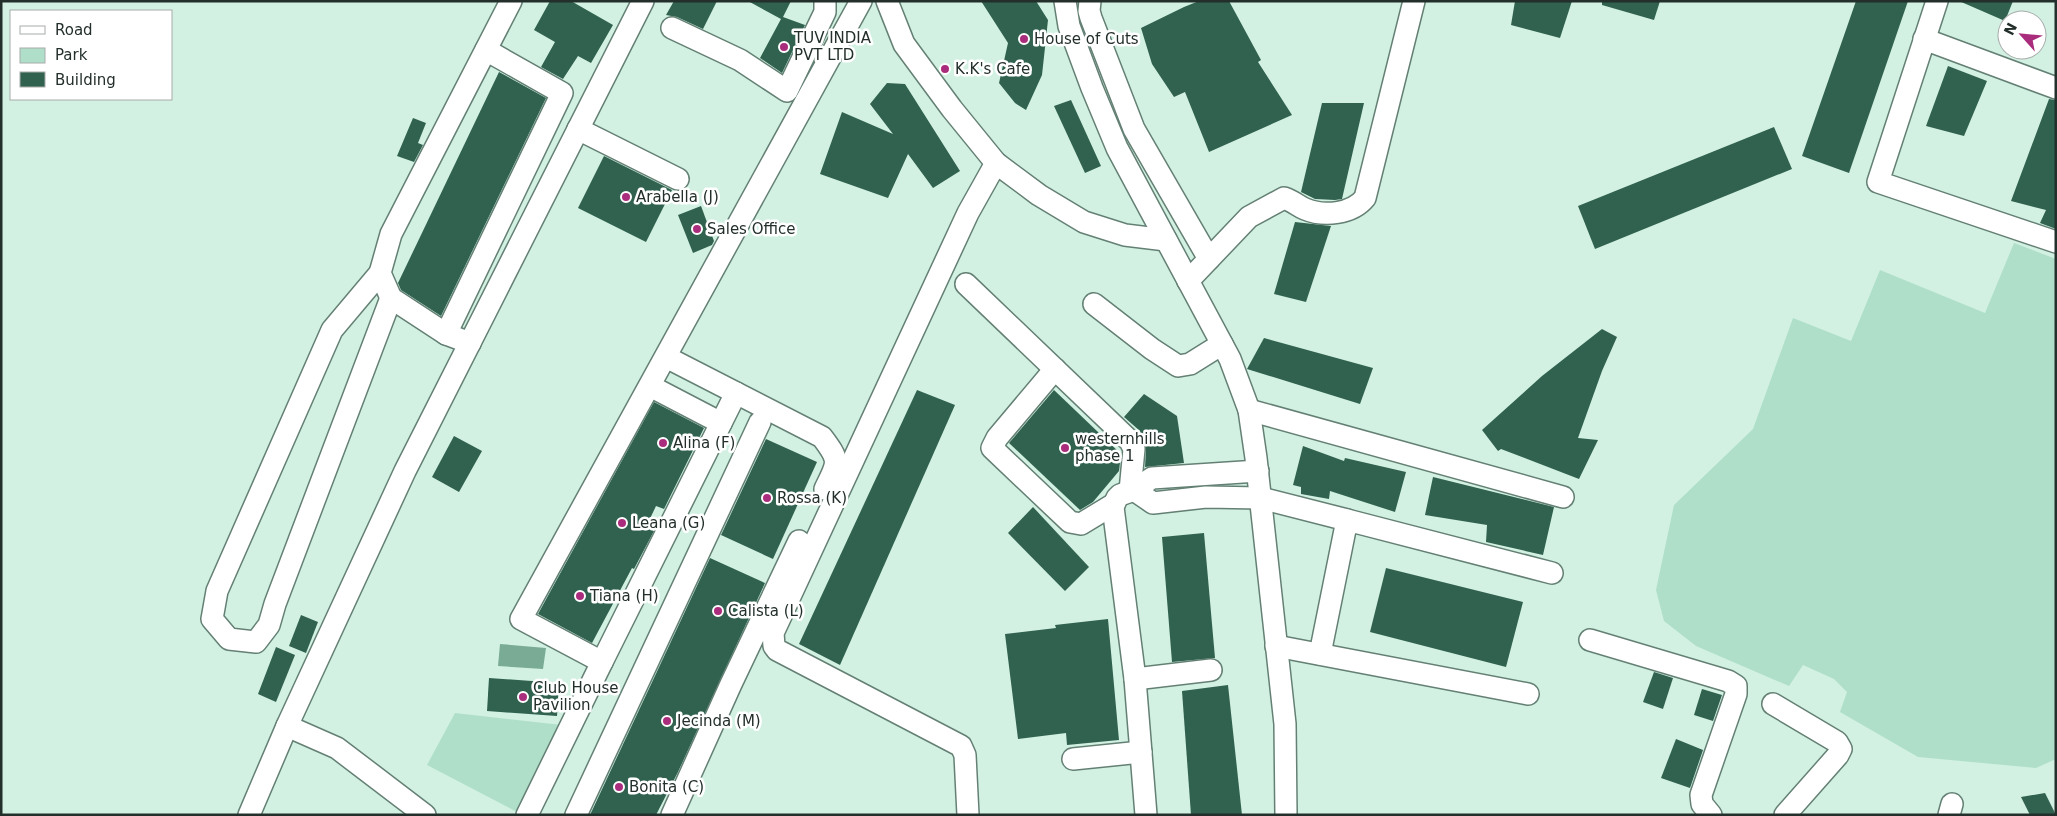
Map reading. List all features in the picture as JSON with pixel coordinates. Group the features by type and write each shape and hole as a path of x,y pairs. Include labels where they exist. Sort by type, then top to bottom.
{"street":[{"path":"391,298 275,604 269,625 256,642 229,639 212,619 217,590 332,330 380,273 391,234 511,1"},
{"path":"249,815 287,726 405,471 643,1"},
{"path":"672,28 740,60 787,91 826,12 825,1"},
{"path":"602,662 521,619 861,1"},
{"path":"887,1 904,44 996,163 1040,195 1084,222 1125,235 1166,240"},
{"path":"1065,1 1069,26 1117,148 1230,359 1249,410 1258,471 1285,724 1286,815"},
{"path":"1090,1 1089,11 1091,18 1134,128 1209,259"},
{"path":"1188,281 1249,217 1284,198 1298,203 1305,209 1331,214 1354,208 1365,198 1414,1"},
{"path":"1936,1 1878,182 2056,242"},
{"path":"1924,39 2056,88"},
{"path":"446,334 562,93 486,50"},
{"path":"578,129 678,179"},
{"path":"968,815 965,755 961,746 777,650 772,641 773,633 968,212 996,163"},
{"path":"380,273 391,298 446,334 470,343"},
{"path":"966,284 1130,441 1134,449 1132,490"},
{"path":"1094,304 1152,349 1178,366 1190,364 1222,344"},
{"path":"666,357 729,408 816,450 835,454"},
{"path":"1055,369 996,438 992,448 1070,522 1081,524 1114,504 1120,495 1152,478 1258,471"},
{"path":"650,386 822,437 835,454 835,466 731,684 672,815"},
{"path":"527,815 729,408"},
{"path":"1249,410 1563,497"},
{"path":"576,815 760,422"},
{"path":"1132,490 1152,502 1206,497 1261,498 1552,574"},
{"path":"1114,504 1135,679 1146,815"},
{"path":"1320,654 1347,520"},
{"path":"1590,640 1728,681 1736,686 1736,694 1700,796 1702,804 1710,815"},
{"path":"1276,646 1528,694"},
{"path":"1135,679 1211,670"},
{"path":"1773,704 1837,742 1841,748 1838,755 1785,815"},
{"path":"287,726 336,748 413,811"},
{"path":"1074,759 1141,752"}],"green space":[{"path":"2014,243 2056,259 2056,759 2036,768 1918,757 1840,712 1847,692 1834,679 1803,665 1789,686 1696,646 1664,621 1656,590 1674,505 1753,429 1793,318 1851,341 1880,270 1985,313"},
{"path":"455,713 562,725 517,812 427,765"}],"shaded area":[{"path":"500,644 546,648 543,669 498,666"}],"building":[{"path":"550,1 571,1 613,25 591,63 578,56 563,79 541,67 555,42 534,30"},
{"path":"674,1 717,1 703,29 677,17 666,15"},
{"name":"TUV INDIA PVT LTD","path":"748,1 791,1 783,17 805,25 782,73 760,58 781,19"},
{"path":"981,1 1036,1 1048,20 1042,75 1026,110 1015,103 999,83 1008,43"},
{"path":"1199,1 1229,1 1261,60 1258,62 1292,115 1209,152 1185,92 1174,97 1152,64 1141,28"},
{"path":"1515,1 1572,1 1560,38 1511,25"},
{"path":"1602,1 1660,1 1654,20 1602,5"},
{"path":"1856,1 1908,1 1849,173 1802,156"},
{"path":"1959,1 2013,1 2009,10 1997,10 1997,18"},
{"path":"1948,66 1987,81 1964,136 1926,126"},
{"path":"499,72 546,98 441,316 401,290 398,283"},
{"path":"887,83 905,84 960,171 933,188 908,154 888,198 820,174 842,112 893,134 870,104"},
{"path":"2049,99 2056,100 2056,229 2040,223 2046,210 2011,201"},
{"path":"1071,100 1101,166 1085,173 1054,106"},
{"path":"1322,103 1364,103 1342,199 1315,199 1301,192"},
{"path":"413,118 426,123 418,143 423,145 414,162 397,156"},
{"path":"1774,127 1792,169 1595,249 1578,206"},
{"name":"Arabella (J)","path":"604,156 672,190 646,242 578,208"},
{"name":"Sales Office","path":"701,206 714,241 712,245 693,253 678,215"},
{"path":"1295,222 1331,226 1306,302 1274,294"},
{"path":"1602,329 1617,337 1602,371 1578,438 1598,440 1579,479 1501,449 1498,451 1482,430 1542,376"},
{"path":"1264,338 1373,368 1360,404 1247,369"},
{"path":"917,390 955,405 840,665 799,644"},
{"name":"westernhills phase 1","path":"1054,390 1121,454 1119,471 1093,502 1080,510 1009,443"},
{"path":"1144,394 1177,416 1184,463 1145,467 1146,450 1140,431 1124,417"},
{"path":"654,402 704,428 664,509 656,506 646,527 654,531 592,643 538,614"},
{"path":"454,436 482,451 459,492 432,477"},
{"name":"Rossa (K)","path":"766,439 817,462 773,559 721,535"},
{"path":"1303,446 1344,461 1345,458 1406,472 1395,512 1330,491 1329,499 1301,494 1301,487 1293,485"},
{"path":"1433,477 1554,507 1543,555 1486,542 1487,525 1425,515"},
{"path":"1033,507 1089,567 1065,591 1008,533"},
{"path":"1204,533 1215,658 1172,662 1162,537"},
{"path":"710,558 765,583 678,772 656,815 590,815"},
{"path":"1386,568 1523,602 1506,667 1370,632"},
{"path":"301,615 318,622 306,653 289,646"},
{"path":"1108,619 1119,740 1067,745 1066,733 1018,739 1005,634 1056,628 1055,625"},
{"path":"276,647 295,655 276,702 258,694"},
{"path":"1654,672 1673,678 1663,709 1643,702"},
{"name":"Club House Pavilion","path":"489,678 559,683 557,716 487,711"},
{"path":"1228,685 1242,815 1191,815 1182,691"},
{"path":"1702,689 1722,695 1713,721 1694,715"},
{"path":"1676,739 1703,750 1690,788 1661,778"},
{"path":"2045,793 2056,815 2030,815 2021,797"}],"place":[{"name":"House of Cuts","path":"1024,39"},
{"name":"TUV INDIA PVT LTD","path":"784,47"},
{"name":"K.K's Cafe","path":"945,69"},
{"name":"Arabella (J)","path":"626,197"},
{"name":"Sales Office","path":"697,229"},
{"name":"Alina (F)","path":"663,443"},
{"name":"westernhills phase 1","path":"1065,448"},
{"name":"Rossa (K)","path":"767,498"},
{"name":"Leana (G)","path":"622,523"},
{"name":"Tiana (H)","path":"580,596"},
{"name":"Calista (L)","path":"718,611"},
{"name":"Club House Pavilion","path":"523,697"},
{"name":"Jecinda (M)","path":"667,721"},
{"name":"Bonita (C)","path":"619,787"}]}
